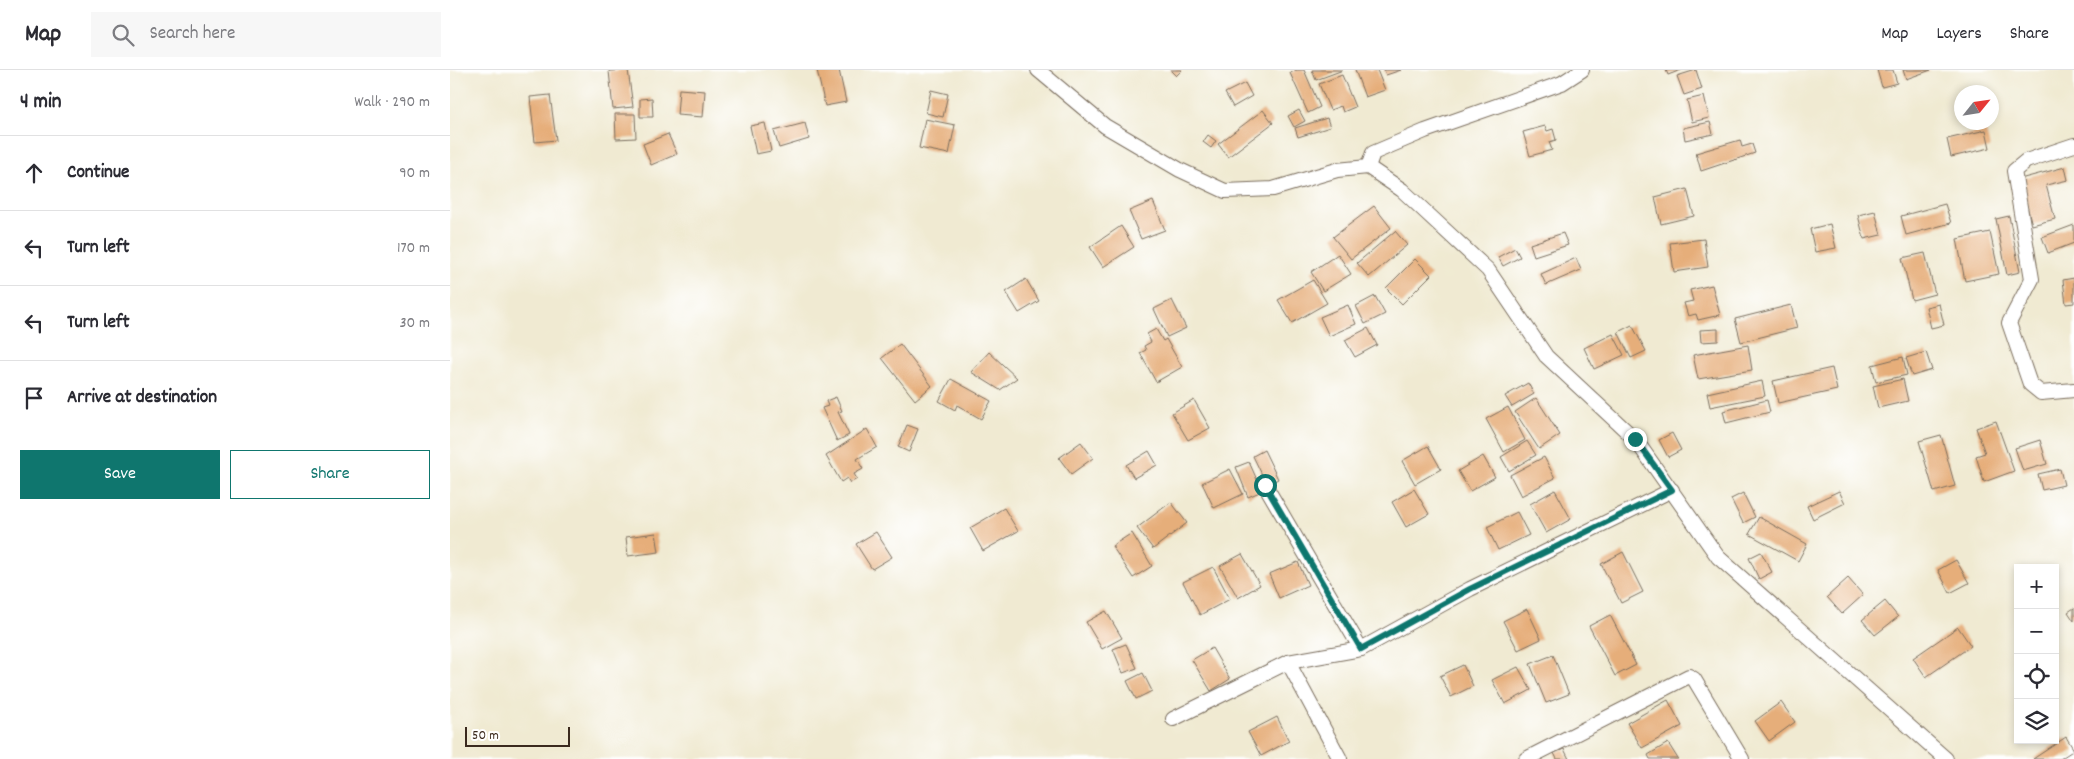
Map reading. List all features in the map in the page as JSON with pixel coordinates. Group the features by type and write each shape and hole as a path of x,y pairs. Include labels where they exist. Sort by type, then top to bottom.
{"street":[{"path":"1038,70 1105,126 1180,170 1225,191 1273,189 1337,170 1368,167 1402,190 1488,270 1546,356 1635,439 1718,557 1946,759"},
{"path":"1368,167 1373,153 1425,131 1562,83 1582,70"},
{"path":"2074,145 2026,162 2014,171 2032,279 2009,323 2030,384 2041,394 2074,390"},
{"path":"1265,485 1361,649"},
{"path":"1173,719 1288,662 1361,649 1470,589 1672,490"},
{"path":"1288,662 1340,759"},
{"path":"1535,757 1689,676 1694,679 1742,759"}],"building":[{"path":"628,70 633,107 613,109 609,71"},
{"path":"817,70 839,70 846,102 825,106"},
{"path":"1170,70 1182,70 1176,76"},
{"path":"1304,70 1320,107 1308,113 1290,73"},
{"path":"1312,70 1343,70 1316,80"},
{"path":"1355,70 1377,70 1385,90 1365,97"},
{"path":"1384,70 1401,70 1386,75"},
{"path":"1666,70 1681,70 1668,75"},
{"path":"1696,70 1702,89 1684,95 1677,76"},
{"path":"1877,70 1893,70 1897,83 1882,87"},
{"path":"1903,70 1931,70 1906,79"},
{"path":"1342,75 1355,107 1343,112 1341,106 1330,110 1319,84"},
{"path":"1245,83 1252,96 1233,107 1225,93"},
{"path":"679,89 705,91 703,117 677,115"},
{"path":"931,90 948,94 943,117 926,113"},
{"path":"550,95 556,140 535,142 530,97"},
{"path":"1704,96 1709,118 1692,122 1687,100"},
{"path":"652,98 653,117 640,117 640,99"},
{"path":"1263,110 1273,123 1228,157 1218,144"},
{"path":"1299,110 1305,121 1294,127 1288,116"},
{"path":"615,114 635,114 636,138 616,139"},
{"path":"1327,118 1330,127 1298,137 1295,128"},
{"path":"925,119 955,125 949,154 919,148"},
{"path":"1710,122 1713,134 1685,140 1683,128"},
{"path":"765,123 771,151 756,154 750,126"},
{"path":"805,123 809,139 779,148 774,131"},
{"path":"1545,126 1547,131 1553,129 1556,140 1549,142 1552,150 1530,156 1523,132"},
{"path":"1986,130 1990,148 1951,157 1947,139"},
{"path":"668,134 677,154 651,165 643,144"},
{"path":"1208,135 1216,141 1211,148 1203,142"},
{"path":"1740,140 1742,147 1752,144 1755,153 1701,171 1696,153"},
{"path":"2065,167 2068,180 2046,185 2055,219 2032,225 2020,179"},
{"path":"1687,189 1694,216 1661,224 1655,197"},
{"path":"1153,201 1165,230 1141,239 1129,211"},
{"path":"1945,204 1951,223 1906,235 1901,216"},
{"path":"1374,206 1391,228 1351,259 1333,237"},
{"path":"1875,211 1881,235 1864,239 1858,215"},
{"path":"2009,216 2020,272 2007,275 1996,219"},
{"path":"1830,224 1836,248 1815,252 1810,229"},
{"path":"2074,225 2074,243 2048,253 2042,237"},
{"path":"1121,226 1134,247 1103,267 1090,247"},
{"path":"1395,231 1407,245 1369,277 1357,263"},
{"path":"1990,232 1999,274 1965,281 1957,239"},
{"path":"1563,233 1568,245 1534,256 1530,244"},
{"path":"1704,239 1708,267 1674,272 1670,243"},
{"path":"1515,248 1520,257 1503,266 1498,257"},
{"path":"1925,253 1935,294 1912,300 1902,258"},
{"path":"1338,254 1351,274 1323,291 1311,272"},
{"path":"1576,258 1581,270 1546,285 1541,274"},
{"path":"1415,259 1431,275 1402,304 1386,288"},
{"path":"2074,278 2074,303 2066,304 2063,280"},
{"path":"1026,279 1039,301 1019,313 1006,292"},
{"path":"1313,280 1327,303 1292,323 1278,300"},
{"path":"1712,285 1720,315 1698,320 1696,314 1688,316 1684,303 1693,301 1690,290"},
{"path":"1375,296 1385,314 1365,324 1356,306"},
{"path":"1172,300 1186,328 1167,337 1154,309"},
{"path":"1939,304 1944,325 1931,328 1926,307"},
{"path":"1348,305 1356,324 1329,336 1320,317"},
{"path":"1791,305 1797,328 1741,342 1735,319"},
{"path":"1632,325 1646,351 1631,358 1618,332"},
{"path":"1368,328 1377,345 1355,357 1345,340"},
{"path":"1156,329 1163,341 1166,339 1182,367 1156,382 1140,353 1146,350 1144,346 1151,342 1147,334"},
{"path":"1718,329 1718,341 1701,342 1700,330"},
{"path":"1613,334 1624,355 1594,369 1584,348"},
{"path":"900,344 932,386 915,400 882,358"},
{"path":"1748,345 1752,370 1698,379 1693,355"},
{"path":"989,352 1017,378 1000,390 971,372"},
{"path":"1926,352 1932,370 1912,376 1906,358"},
{"path":"1903,357 1907,375 1876,382 1872,365"},
{"path":"1832,368 1837,390 1778,403 1773,381"},
{"path":"951,379 991,401 981,419 957,405 955,410 939,401"},
{"path":"1903,379 1908,401 1878,408 1873,386"},
{"path":"1762,381 1765,396 1710,407 1707,393"},
{"path":"1528,383 1534,394 1512,407 1505,396"},
{"path":"836,397 842,411 838,412 849,435 837,441 822,408 828,406 826,401"},
{"path":"1536,398 1560,435 1539,449 1515,412"},
{"path":"1194,400 1210,428 1188,440 1172,413"},
{"path":"1767,400 1770,412 1726,423 1723,411"},
{"path":"1508,407 1525,440 1504,452 1486,419"},
{"path":"1996,421 2014,471 1984,482 1976,456 1985,453 1976,428"},
{"path":"907,425 918,429 909,452 898,447"},
{"path":"867,429 877,447 857,459 863,469 854,474 857,479 850,483 847,478 841,482 826,456"},
{"path":"1672,433 1681,450 1668,457 1659,440"},
{"path":"1941,435 1955,486 1934,492 1919,441"},
{"path":"2040,440 2047,464 2023,471 2015,448"},
{"path":"1527,441 1536,455 1509,471 1501,457"},
{"path":"1081,442 1093,458 1071,474 1059,458"},
{"path":"1428,446 1441,469 1415,484 1402,461"},
{"path":"1264,450 1278,479 1267,485 1253,456"},
{"path":"1149,451 1157,465 1134,478 1126,465"},
{"path":"1483,456 1495,477 1470,491 1458,471"},
{"path":"1544,457 1555,478 1521,496 1510,475"},
{"path":"1249,462 1262,491 1248,497 1236,467"},
{"path":"1230,469 1243,494 1214,508 1202,483"},
{"path":"2060,469 2064,485 2042,490 2038,474"},
{"path":"1414,489 1429,514 1406,527 1392,502"},
{"path":"1555,490 1571,519 1546,533 1530,504"},
{"path":"1839,491 1845,503 1813,519 1807,506"},
{"path":"1743,493 1755,517 1743,523 1731,499"},
{"path":"1171,502 1187,523 1153,549 1137,528"},
{"path":"1004,508 1018,531 983,551 970,528"},
{"path":"1517,512 1529,535 1498,550 1487,527"},
{"path":"1759,517 1807,544 1798,561 1749,534"},
{"path":"876,532 892,557 872,569 856,544"},
{"path":"656,533 659,552 628,556 626,537"},
{"path":"1132,533 1152,566 1133,578 1112,546"},
{"path":"1623,552 1643,592 1621,603 1601,564"},
{"path":"1761,552 1772,572 1759,579 1749,558"},
{"path":"1242,554 1260,585 1238,598 1220,566"},
{"path":"1956,560 1969,583 1950,593 1938,570"},
{"path":"1298,562 1308,585 1279,598 1269,574"},
{"path":"1213,567 1230,599 1200,615 1183,582"},
{"path":"1848,578 1863,595 1842,614 1827,597"},
{"path":"1885,601 1898,617 1875,635 1862,620"},
{"path":"2074,608 2074,621 2068,612"},
{"path":"1527,609 1541,639 1518,650 1503,621"},
{"path":"1106,611 1122,638 1102,649 1086,622"},
{"path":"1610,615 1636,665 1615,676 1589,626"},
{"path":"1958,627 1971,646 1926,677 1913,658"},
{"path":"1126,644 1137,668 1123,673 1113,649"},
{"path":"1212,648 1230,679 1211,691 1192,660"},
{"path":"1553,655 1569,694 1546,703 1530,664"},
{"path":"1463,665 1473,686 1451,697 1440,676"},
{"path":"1518,667 1531,690 1505,704 1492,680"},
{"path":"1143,673 1152,691 1136,699 1127,681"},
{"path":"1668,700 1682,726 1642,748 1627,723"},
{"path":"1781,702 1795,722 1769,741 1755,721"},
{"path":"1277,717 1289,741 1261,756 1248,732"},
{"path":"2066,737 2074,750 2060,759 2033,759 2056,744 2059,744 2059,742"},
{"path":"1668,743 1678,759 1650,759 1648,755"},
{"path":"1564,749 1569,759 1557,759 1554,753"}],"route":[{"path":"1265,485 1361,649 1470,589 1672,490 1635,439"}]}
